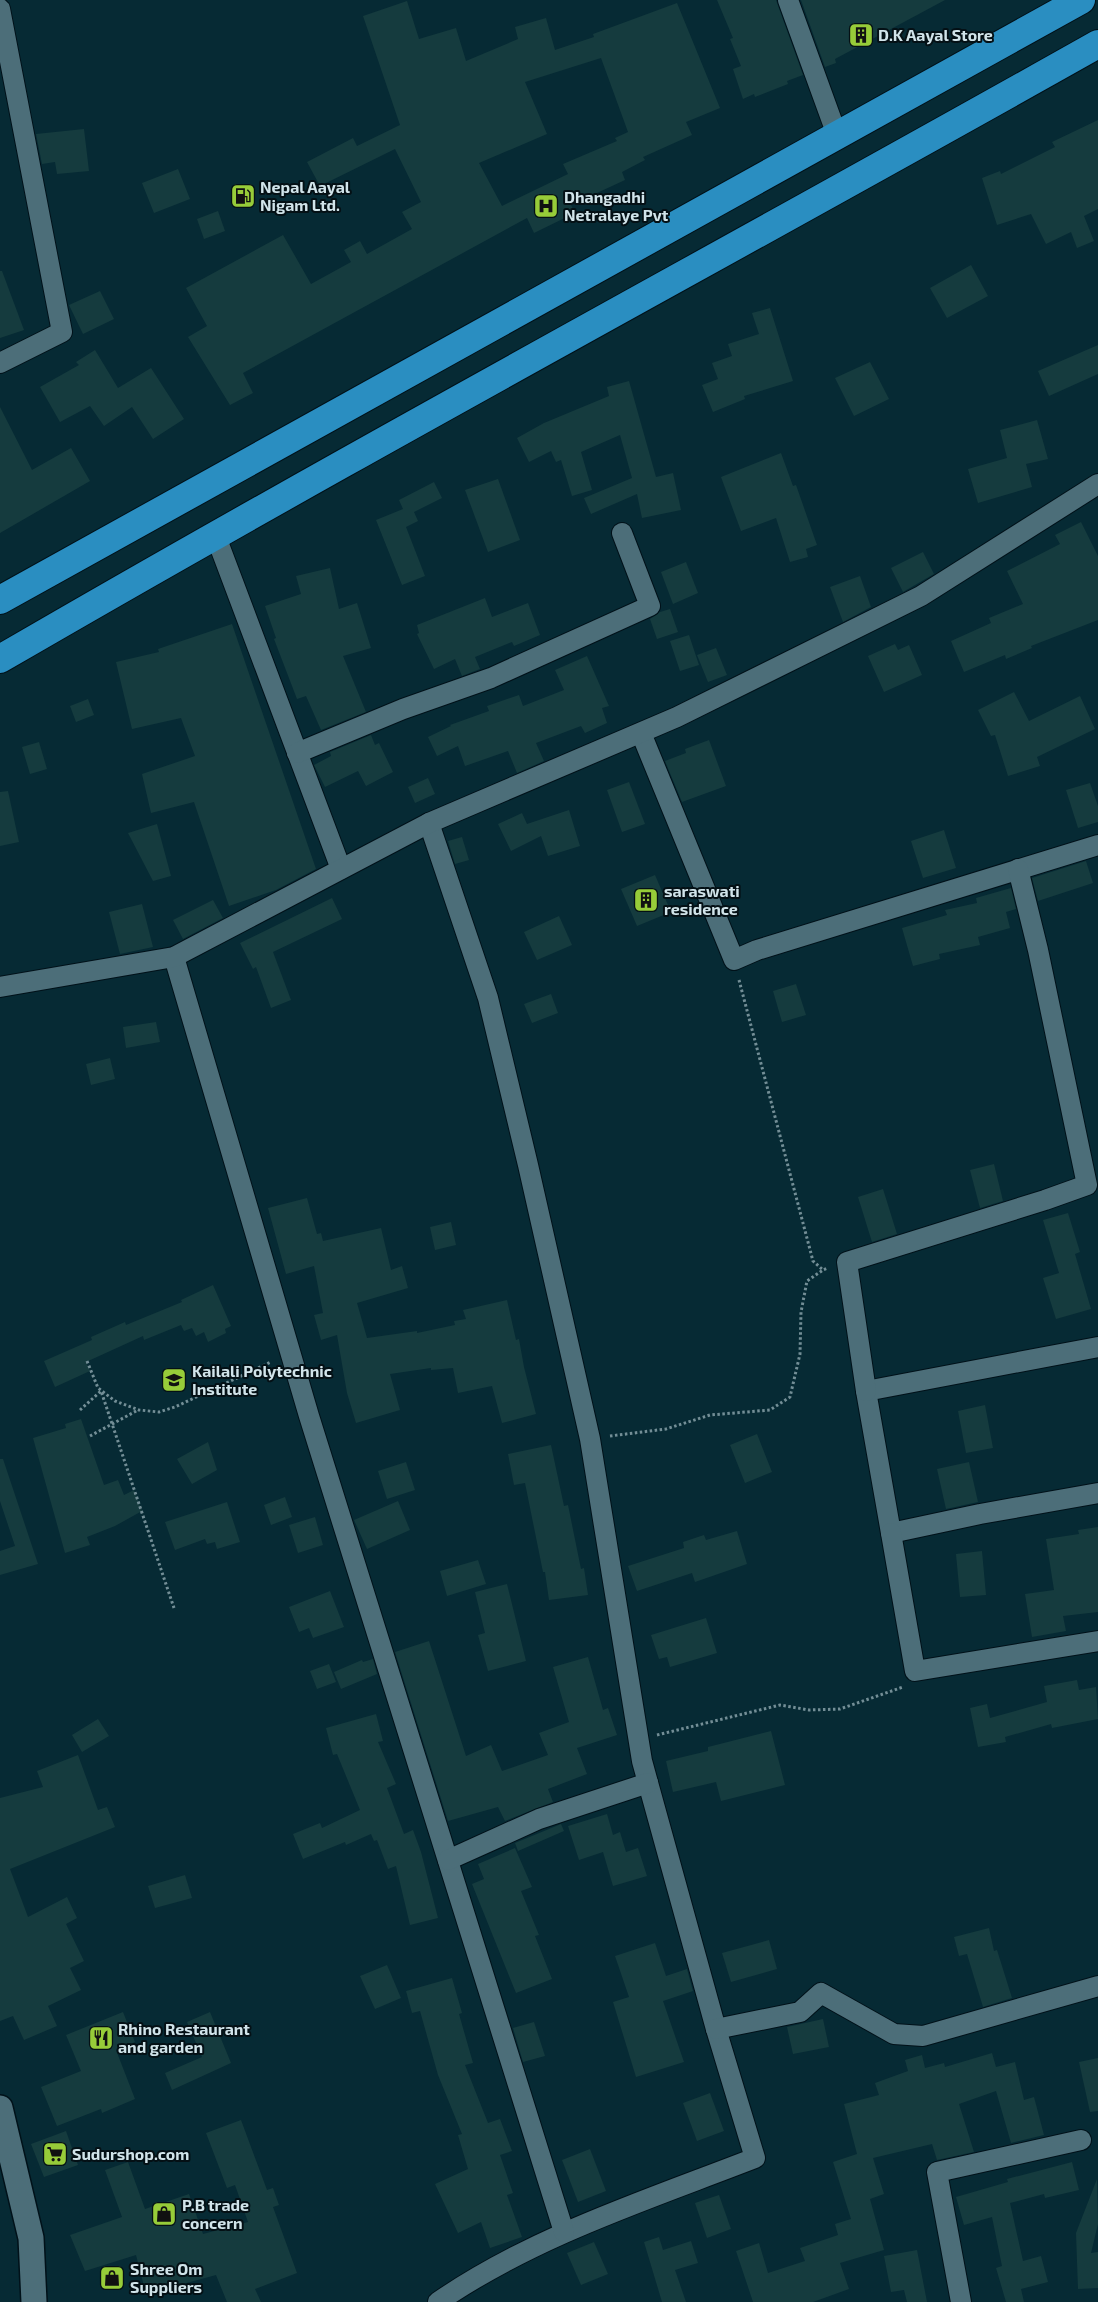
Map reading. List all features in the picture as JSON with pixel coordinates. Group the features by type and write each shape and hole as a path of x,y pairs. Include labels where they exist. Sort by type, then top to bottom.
{"highway":[{"path":"0,600 1081,0"},
{"path":"0,659 215,534 1098,44"}],"street":[{"path":"788,0 837,135"},
{"path":"0,9 62,332 0,363"},
{"path":"0,987 174,957 429,822 641,733 921,596 1098,484"},
{"path":"297,753 404,709 491,678 650,606 622,533"},
{"path":"215,534 341,869"},
{"path":"641,733 734,960 757,950 1098,845"},
{"path":"429,822 488,998 590,1439 638,1740 648,1783 716,2029 755,2158 564,2232 468,2281 438,2302"},
{"path":"1018,869 1038,950 1087,1185 1046,1200 847,1262 866,1391 915,1671 1098,1641"},
{"path":"174,957 308,1416 564,2232"},
{"path":"866,1391 1098,1347"},
{"path":"891,1533 980,1514 1098,1493"},
{"path":"448,1860 539,1819 648,1783"},
{"path":"716,2029 800,2012 821,1994 894,2034 923,2036 1098,1986"},
{"path":"0,2108 5,2156 31,2238 34,2302"},
{"path":"961,2302 936,2172 1082,2140"}],"path":[{"path":"734,960 813,1261 823,1270"},
{"path":"590,1439 666,1429 710,1415 770,1410 790,1397 800,1354 801,1312 807,1281 823,1270 847,1262"},
{"path":"101,1391 115,1400 139,1410 159,1412 175,1407 291,1353"},
{"path":"87,1361 114,1424 174,1608"},
{"path":"80,1410 101,1391"},
{"path":"90,1436 139,1410"},
{"path":"638,1740 780,1705 809,1710 840,1709 906,1686 915,1671"}],"building":[{"path":"717,0 776,0 803,75 787,81 788,84 755,97 754,94 743,99 733,69 741,66 730,39 733,38"},
{"path":"801,0 945,0 835,59 836,63 825,67"},
{"path":"407,1 419,39 456,28 466,61 518,39 515,27 546,18 555,50 594,37 593,34 677,3 720,108 686,122 692,135 643,157 645,160 622,172 625,180 571,205 575,213 534,233 527,218 243,373 253,393 230,405 188,337 207,326 186,288 283,235 311,284 351,262 344,250 360,241 367,254 412,229 402,212 421,202 395,149 320,186 307,162 353,138 357,146 400,125 363,16","holes":["601,58 628,132 615,138 617,141 563,164 568,174 502,206 479,163 547,134 525,82"]},
{"path":"1098,120 1098,209 1084,216 1094,241 1077,248 1071,232 1046,244 1031,214 997,225 982,178 1000,171 1001,174 1055,147 1052,142"},
{"path":"84,129 89,171 57,174 55,162 42,164 36,134"},
{"path":"178,169 190,199 154,213 142,183"},
{"path":"218,211 225,231 204,239 197,219"},
{"path":"971,265 988,296 947,318 930,288"},
{"path":"0,271 2,271 24,330 0,338"},
{"path":"100,291 114,319 83,334 69,305"},
{"path":"770,308 793,381 744,396 745,399 713,412 702,385 718,379 712,363 732,356 728,344 759,334 752,313"},
{"path":"1098,345 1098,374 1049,396 1038,371"},
{"path":"95,350 118,388 151,368 184,419 153,439 132,407 104,426 90,406 60,422 40,387 79,365 76,362"},
{"path":"870,362 889,399 854,416 835,378"},
{"path":"629,381 656,477 673,473 681,510 642,518 637,494 591,514 584,498 632,478 620,435 581,452 592,490 572,496 561,460 556,462 551,451 529,462 517,438 544,423 609,396 607,387"},
{"path":"0,407 32,470 71,448 90,481 0,533"},
{"path":"1037,420 1048,459 1026,464 1032,487 978,503 968,469 1007,458 1000,430"},
{"path":"781,453 793,486 796,485 817,545 806,549 808,557 790,562 776,518 741,531 721,477"},
{"path":"498,479 520,540 488,552 465,490"},
{"path":"434,482 442,498 414,512 418,521 406,527 425,576 402,585 376,520 403,509 399,500"},
{"path":"1081,522 1098,556 1098,620 1031,646 1032,648 1006,659 1005,655 964,672 951,641 991,623 989,618 1023,604 1007,571 1060,544 1055,535"},
{"path":"923,552 934,574 903,592 891,568"},
{"path":"686,562 698,593 673,604 661,572"},
{"path":"330,568 339,609 357,603 371,648 343,656 366,712 321,730 306,696 297,699 274,639 276,638 265,606 301,594 296,576"},
{"path":"860,576 871,607 843,622 830,587"},
{"path":"485,598 492,617 528,603 540,635 514,646 512,642 475,657 480,669 462,676 455,659 434,669 417,634 419,633 417,625"},
{"path":"670,609 678,632 657,639 650,619 660,612"},
{"path":"232,624 316,869 276,890 229,906 194,802 151,813 142,774 195,756 181,718 132,729 116,662 159,652 158,649"},
{"path":"689,635 699,665 680,671 670,641"},
{"path":"895,644 898,650 909,645 922,675 884,692 868,656"},
{"path":"716,648 727,675 708,682 697,655"},
{"path":"587,656 609,706 602,708 607,723 585,733 581,726 536,743 544,761 517,773 508,751 465,766 458,746 437,756 428,737 450,725 489,711 487,706 519,695 523,706 564,690 555,670"},
{"path":"1014,692 1029,721 1080,696 1095,729 1037,757 1040,766 1008,776 995,735 991,736 978,710"},
{"path":"88,699 94,715 76,722 70,706"},
{"path":"371,735 375,745 379,743 393,772 366,786 358,771 325,787 314,765 331,756 330,752"},
{"path":"709,740 726,786 682,802 665,761 686,753 685,749"},
{"path":"39,742 47,769 30,774 22,747"},
{"path":"428,778 435,794 415,803 408,787"},
{"path":"629,782 645,824 622,832 607,790"},
{"path":"1090,783 1098,806 1098,822 1078,828 1066,790"},
{"path":"8,791 19,842 0,846 0,792"},
{"path":"569,810 580,846 548,856 541,836 511,851 498,824 522,813 527,824"},
{"path":"157,824 171,876 153,881 128,833"},
{"path":"944,830 956,868 923,878 911,841"},
{"path":"462,837 469,860 455,864 448,841"},
{"path":"1086,861 1093,883 1038,901 1032,878"},
{"name":"saraswati residence","path":"655,875 671,912 637,926 621,889"},
{"path":"1011,888 1016,909 1006,912 1010,928 978,937 980,945 939,954 940,959 913,966 902,928 947,915 945,910 977,903 976,898"},
{"path":"332,898 342,919 273,952 291,1000 271,1008 256,967 253,969 240,943"},
{"path":"213,900 223,918 183,939 173,920"},
{"path":"142,904 153,947 120,954 109,912"},
{"path":"559,916 572,945 537,960 524,932"},
{"path":"796,984 806,1015 782,1022 773,991"},
{"path":"551,994 558,1013 532,1023 524,1004"},
{"path":"156,1022 160,1042 126,1048 123,1027"},
{"path":"110,1058 115,1079 91,1085 86,1064"},
{"path":"994,1164 1003,1201 980,1208 970,1170"},
{"path":"883,1189 897,1234 872,1242 858,1197"},
{"path":"307,1198 317,1234 321,1233 323,1241 381,1228 391,1270 402,1266 408,1288 357,1303 367,1338 417,1331 417,1333 455,1325 454,1321 466,1319 463,1310 507,1300 516,1340 519,1339 536,1414 502,1423 492,1386 458,1393 453,1368 431,1370 431,1368 390,1374 400,1410 356,1423 347,1393 337,1335 321,1340 314,1315 323,1313 314,1266 286,1274 268,1208"},
{"path":"1068,1213 1080,1252 1075,1254 1091,1309 1056,1319 1043,1278 1059,1273 1043,1220"},
{"path":"451,1222 456,1245 435,1250 430,1227"},
{"path":"213,1285 231,1326 225,1329 226,1333 208,1342 204,1332 196,1336 192,1328 184,1331 181,1325 144,1340 143,1336 86,1362 90,1371 55,1387 44,1361 92,1340 91,1337 125,1322 126,1325 182,1302 181,1300"},
{"path":"985,1405 993,1448 966,1453 958,1411"},
{"path":"81,1419 104,1485 118,1480 124,1495 134,1490 142,1511 115,1526 87,1537 90,1545 65,1553 33,1438 66,1428 65,1424"},
{"path":"757,1434 772,1472 745,1483 730,1445"},
{"path":"208,1442 217,1470 192,1484 177,1459"},
{"path":"551,1445 564,1506 568,1505 581,1569 584,1568 588,1595 549,1600 545,1572 543,1572 525,1483 514,1485 508,1454"},
{"path":"0,1459 3,1459 38,1564 0,1575 0,1551 15,1546 0,1501"},
{"path":"406,1462 415,1490 387,1499 378,1471"},
{"path":"969,1462 978,1502 946,1509 937,1469"},
{"path":"285,1497 292,1517 271,1525 264,1505"},
{"path":"398,1501 410,1530 367,1549 354,1520"},
{"path":"227,1502 240,1542 217,1549 215,1542 207,1544 205,1539 175,1550 165,1522"},
{"path":"315,1517 323,1545 298,1553 289,1525"},
{"path":"1098,1527 1098,1612 1063,1616 1066,1631 1032,1637 1025,1594 1054,1590 1046,1539 1079,1534 1078,1530"},
{"path":"737,1531 747,1564 695,1582 692,1573 637,1591 628,1566 684,1548 683,1542 704,1535 706,1540"},
{"path":"982,1551 986,1595 960,1597 956,1554"},
{"path":"478,1560 486,1584 447,1596 440,1571"},
{"path":"507,1584 526,1661 488,1671 478,1635 485,1633 475,1592"},
{"path":"330,1591 344,1627 313,1638 309,1628 299,1632 289,1607"},
{"path":"706,1618 717,1653 670,1667 667,1657 659,1659 651,1635"},
{"path":"429,1641 466,1756 491,1745 502,1771 548,1755 539,1733 569,1722 553,1667 588,1657 603,1710 608,1708 617,1735 577,1748 587,1774 548,1789 553,1802 505,1821 498,1807 448,1821 395,1652"},
{"path":"373,1659 377,1674 341,1689 334,1672 362,1660 363,1662"},
{"path":"329,1664 336,1682 317,1689 310,1671"},
{"path":"1077,1680 1079,1690 1096,1687 1098,1719 1052,1728 1051,1724 1005,1737 1006,1742 978,1747 970,1708 987,1704 990,1718 1047,1702 1044,1686"},
{"path":"376,1714 383,1741 378,1742 396,1784 387,1788 404,1834 413,1830 421,1852 438,1918 410,1925 396,1866 388,1869 377,1840 374,1841 371,1834 346,1845 345,1842 303,1859 293,1834 320,1823 322,1828 360,1810 337,1754 333,1755 326,1728"},
{"path":"98,1719 109,1736 82,1752 72,1735"},
{"path":"771,1731 785,1785 721,1801 716,1782 673,1792 666,1761 708,1751 708,1747"},
{"path":"78,1755 98,1810 107,1807 115,1827 10,1869 28,1917 67,1897 77,1918 66,1924 84,1961 70,1968 81,1990 48,2006 57,2026 24,2040 13,2016 0,2021 0,1798 43,1787 37,1771"},
{"path":"607,1814 613,1835 620,1832 626,1852 638,1848 647,1876 613,1886 603,1852 579,1860 568,1826"},
{"path":"561,1824 564,1831 518,1851 515,1843"},
{"path":"515,1848 532,1887 521,1891 539,1935 535,1936 552,1979 516,1993 472,1884 484,1879 478,1864"},
{"path":"185,1875 192,1898 155,1908 148,1886"},
{"path":"989,1928 994,1951 997,1950 1012,1998 983,2007 967,1954 959,1956 954,1937"},
{"path":"769,1940 777,1969 731,1982 722,1953"},
{"path":"655,1943 666,1976 687,1969 693,1991 663,2001 684,2062 636,2077 613,2002 629,1997 615,1956"},
{"path":"387,1965 401,1998 375,2009 360,1976"},
{"path":"452,1978 462,2013 459,2014 473,2063 465,2065 488,2123 500,2119 512,2151 500,2155 513,2193 507,2195 522,2237 490,2248 481,2222 458,2233 435,2184 468,2169 458,2135 462,2134 438,2075 420,2011 412,2013 406,1991"},
{"path":"123,2012 135,2042 116,2050 135,2099 102,2113 101,2109 57,2126 41,2087 81,2071 66,2035"},
{"path":"210,2012 231,2063 172,2090 165,2073 202,2057 187,2022"},
{"path":"823,2019 829,2047 793,2054 787,2027"},
{"path":"534,2022 545,2056 523,2062 513,2028"},
{"path":"992,2053 996,2067 1015,2062 1024,2100 1034,2097 1044,2135 1011,2143 996,2091 959,2104 974,2152 937,2160 932,2144 873,2158 884,2194 870,2199 884,2250 840,2263 849,2289 813,2302 753,2302 736,2251 759,2243 768,2273 805,2261 800,2248 838,2235 835,2224 851,2219 833,2162 857,2154 844,2104 879,2095 875,2083 908,2071 905,2060 922,2055 925,2068 944,2063 945,2067"},
{"path":"1098,2058 1098,2111 1090,2112 1079,2062"},
{"path":"710,2093 724,2131 697,2141 683,2103"},
{"path":"241,2120 267,2190 273,2188 279,2205 273,2207 297,2273 255,2289 261,2302 227,2302 216,2275 146,2294 136,2255 85,2271 70,2235 122,2217 105,2170 128,2162 145,2209 189,2194 203,2234 248,2222 235,2185 227,2188 206,2133"},
{"name":"Sudurshop.com","path":"66,2131 78,2165 44,2177 31,2144"},
{"path":"590,2149 606,2191 578,2202 562,2160"},
{"path":"1072,2162 1079,2190 1045,2198 1044,2194 1010,2203 1023,2261 1041,2256 1048,2282 1021,2289 1024,2302 1006,2302 996,2268 1002,2266 992,2217 964,2225 956,2197 1008,2182 1007,2179"},
{"path":"1097,2179 1098,2224 1091,2253 1098,2252 1098,2288 1078,2289 1076,2233"},
{"path":"719,2195 731,2229 707,2238 695,2203"},
{"path":"659,2237 663,2250 691,2241 698,2263 675,2270 686,2302 662,2302 644,2242"},
{"path":"594,2242 608,2274 581,2285 567,2253"},
{"path":"917,2250 927,2302 907,2302 904,2290 891,2292 884,2256"}],"place":[{"name":"D.K Aayal Store","path":"861,35"},
{"name":"Nepal Aayal Nigam Ltd.","path":"243,196"},
{"name":"Dhangadhi Netralaye Pvt","path":"546,206"},
{"name":"saraswati residence","path":"646,900"},
{"name":"Kailali Polytechnic Institute","path":"174,1380"},
{"name":"Rhino Restaurant and garden","path":"101,2038"},
{"name":"Sudurshop.com","path":"55,2154"},
{"name":"P.B trade concern","path":"164,2214"},
{"name":"Shree Om Suppliers","path":"112,2278"}]}
